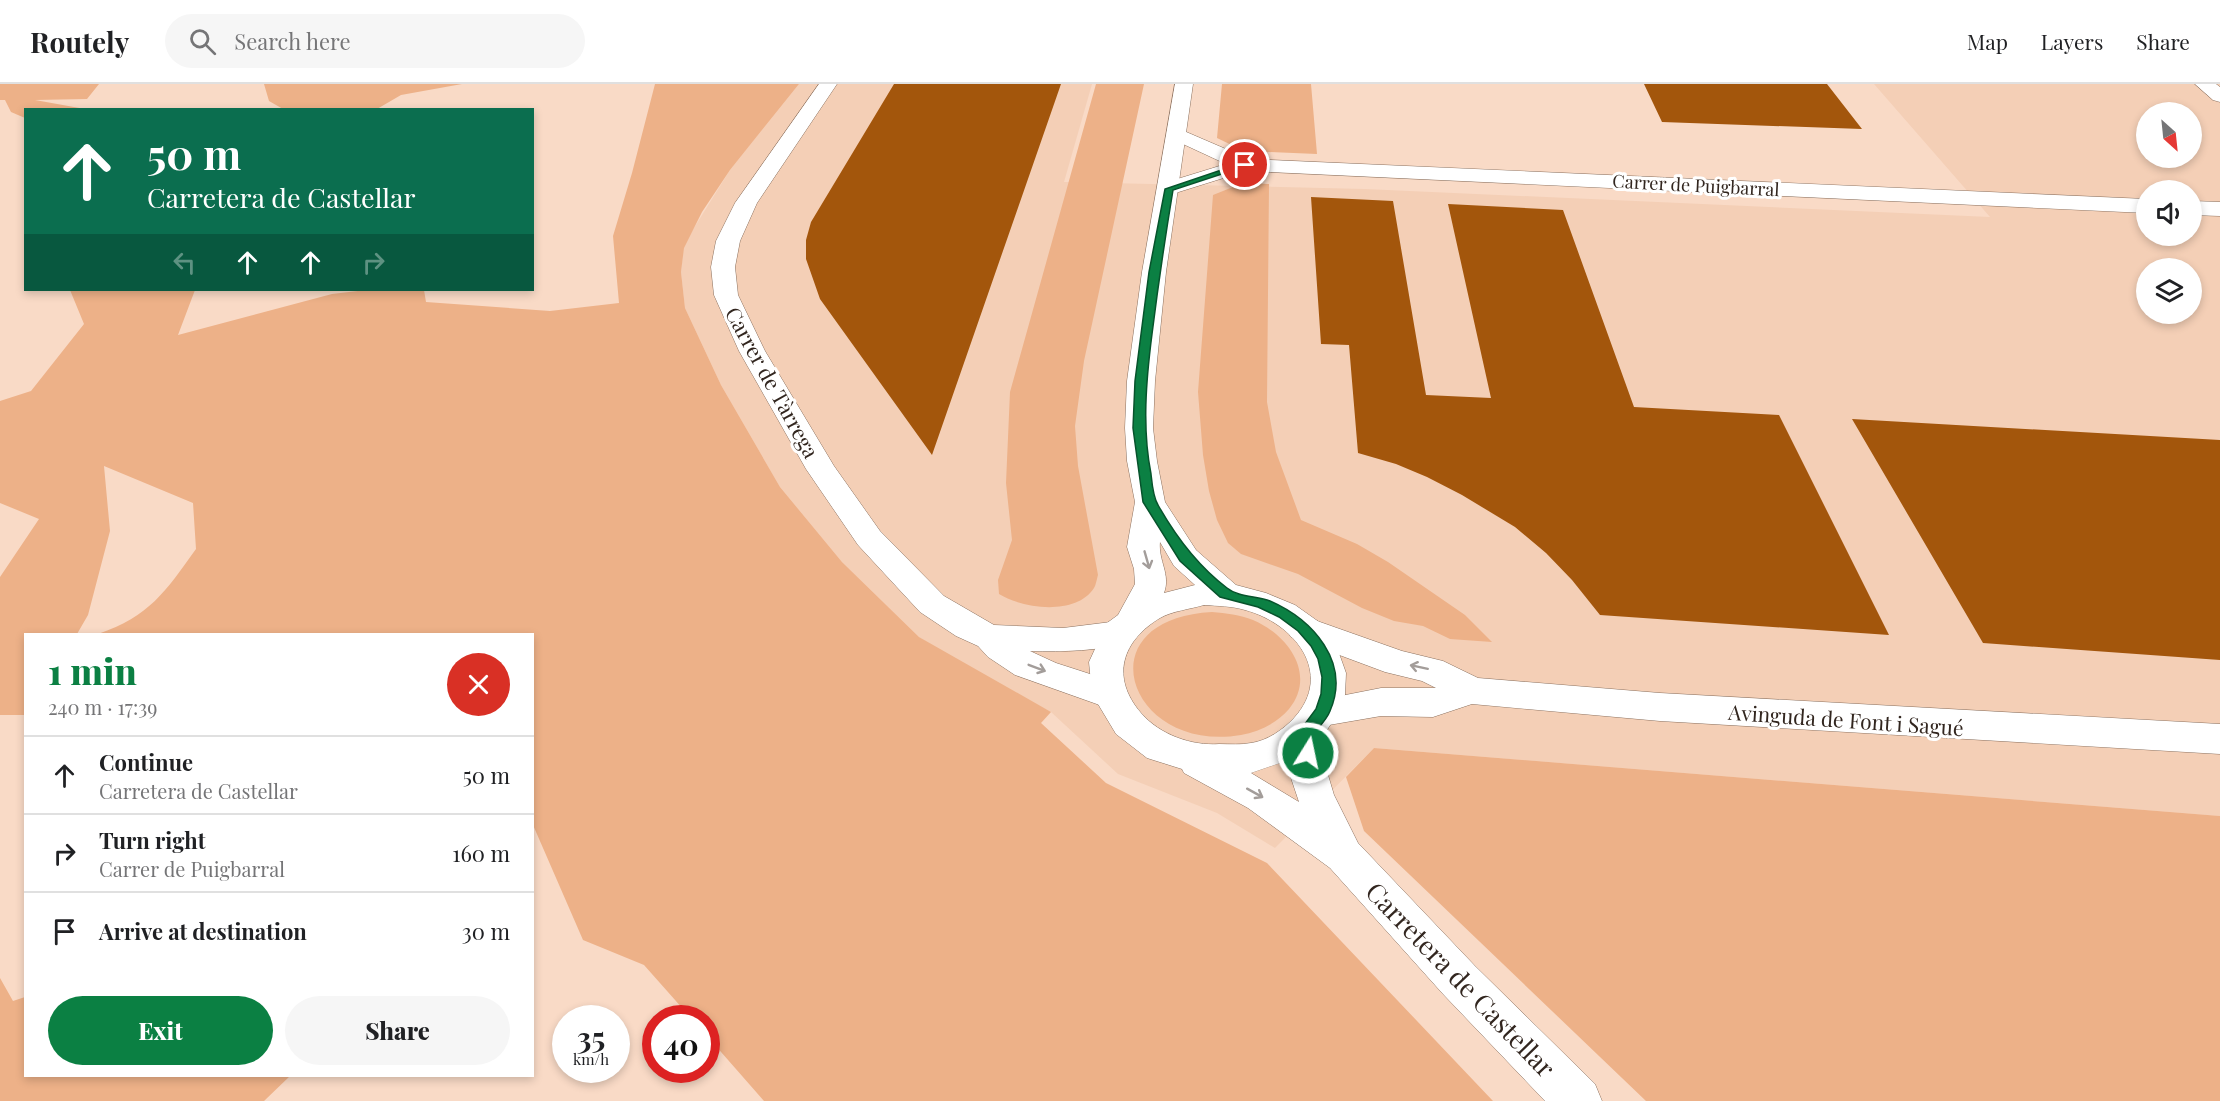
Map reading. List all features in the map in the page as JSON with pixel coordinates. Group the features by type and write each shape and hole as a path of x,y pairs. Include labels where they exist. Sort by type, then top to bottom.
{"street":[{"name":"Carrer de Tàrrega","path":"828,84 746,203 735,224 725,254 723,282 726,295 752,351 815,459 869,538 932,604 968,627 990,637 1063,640 1126,625"},
{"path":"1126,625 1150,607 1169,600 1204,594 1225,594 1262,603 1284,613 1303,628 1316,643 1325,659 1329,677 1329,694 1315,722 1291,743 1252,758 1207,760 1184,756 1150,742 1124,720 1108,694 1104,669 1111,644 1146,596 1151,584 1150,569 1143,547 1150,502 1139,428 1141,381 1154,272 1184,84"},
{"path":"2204,84 2220,96"},
{"name":"Carrer de Puigbarral","path":"1177,135 1245,165"},
{"name":"Carrer de Puigbarral","path":"1169,189 1245,165 2136,206"},
{"path":"2202,208 2220,209"},
{"path":"1150,502 1185,558 1225,594"},
{"name":"Avinguda de Font i Sagué","path":"1303,628 1397,663 1431,670 1472,691"},
{"name":"Carrer de Tàrrega","path":"990,637 999,649 1018,661 1108,694"},
{"name":"Avinguda de Font i Sagué","path":"1315,722 1381,702 1433,703 1472,691 1767,714 2220,739"},
{"name":"Carretera de Castellar","path":"1315,722 1309,774 1315,795 1344,856"},
{"name":"Carretera de Castellar","path":"1184,756 1262,797 1344,856 1459,980 1578,1101"}],"shaded area":[{"path":"0,84 99,84 87,99 35,100 79,108 24,108 24,118 11,112 5,100 0,100"},
{"path":"264,84 462,84 401,95 379,108 281,108 269,101"},
{"path":"655,84 799,84 730,170 702,212 684,248 681,272 685,308 721,385 780,487 842,562 919,637 1051,712 1041,723 1106,783 1267,863 1493,1101 764,1101 720,1051 720,1005 679,1005 644,965 583,940 534,827 534,633 101,633 144,611 165,590 196,549 193,503 104,466 110,531 88,615 78,633 24,633 24,715 0,715 0,577 39,519 0,503 0,401 31,391 84,324 70,291 195,291 178,335 332,294 358,291 424,291 426,302 550,311 619,303 613,236"},
{"path":"799,84 1092,84 1064,182 1365,189 1990,217 1874,84 2220,84 2220,816 1374,748 1275,848 1217,813 1118,774 1051,712 988,680 919,637 842,562 780,487 721,385 685,308 681,272 684,244 730,170"},
{"path":"1096,84 1144,84 1084,361 1075,426 1078,466 1098,575 1094,588 1086,597 1075,603 1049,607 1035,606 999,594 998,580 1012,540 1006,483 1010,392"},
{"path":"1222,84 1311,84 1317,154 1244,151 1217,138"},
{"path":"1243,183 1269,184 1267,402 1276,452 1301,520 1357,544 1388,562 1465,615 1492,642 1450,639 1423,626 1394,621 1362,608 1298,574 1241,554 1228,543 1217,520 1209,491 1203,455 1198,392 1213,195"},
{"path":"1212,612 1243,617 1266,627 1277,635 1295,657 1300,682 1297,696 1284,714 1273,723 1254,732 1241,735 1202,735 1171,725 1148,706 1135,683 1134,659 1146,637 1171,620"},
{"path":"1374,748 2220,816 2220,1101 1646,1101 1364,831 1346,777"},
{"path":"0,978 13,1001 24,997 24,1077 289,1077 264,1101 0,1101"}],"building":[{"path":"894,84 1061,84 932,455 820,299 806,259 806,240 811,222"},
{"path":"1644,84 1827,84 1862,129 1662,122"},
{"path":"1311,197 1393,201 1426,395 1491,398 1448,204 1563,210 1634,407 1779,415 1889,635 1600,615 1572,580 1546,553 1515,527 1427,477 1396,464 1358,453 1349,345 1321,344"},
{"path":"1852,419 2220,440 2220,660 1983,643"}],"route":[{"path":"1245,165 1169,189 1154,272 1141,381 1139,428 1142,461 1150,502 1185,558 1225,594 1262,603 1284,613 1303,628 1316,643 1325,659 1329,677 1329,694 1323,712 1306,732 1308,753"}]}
